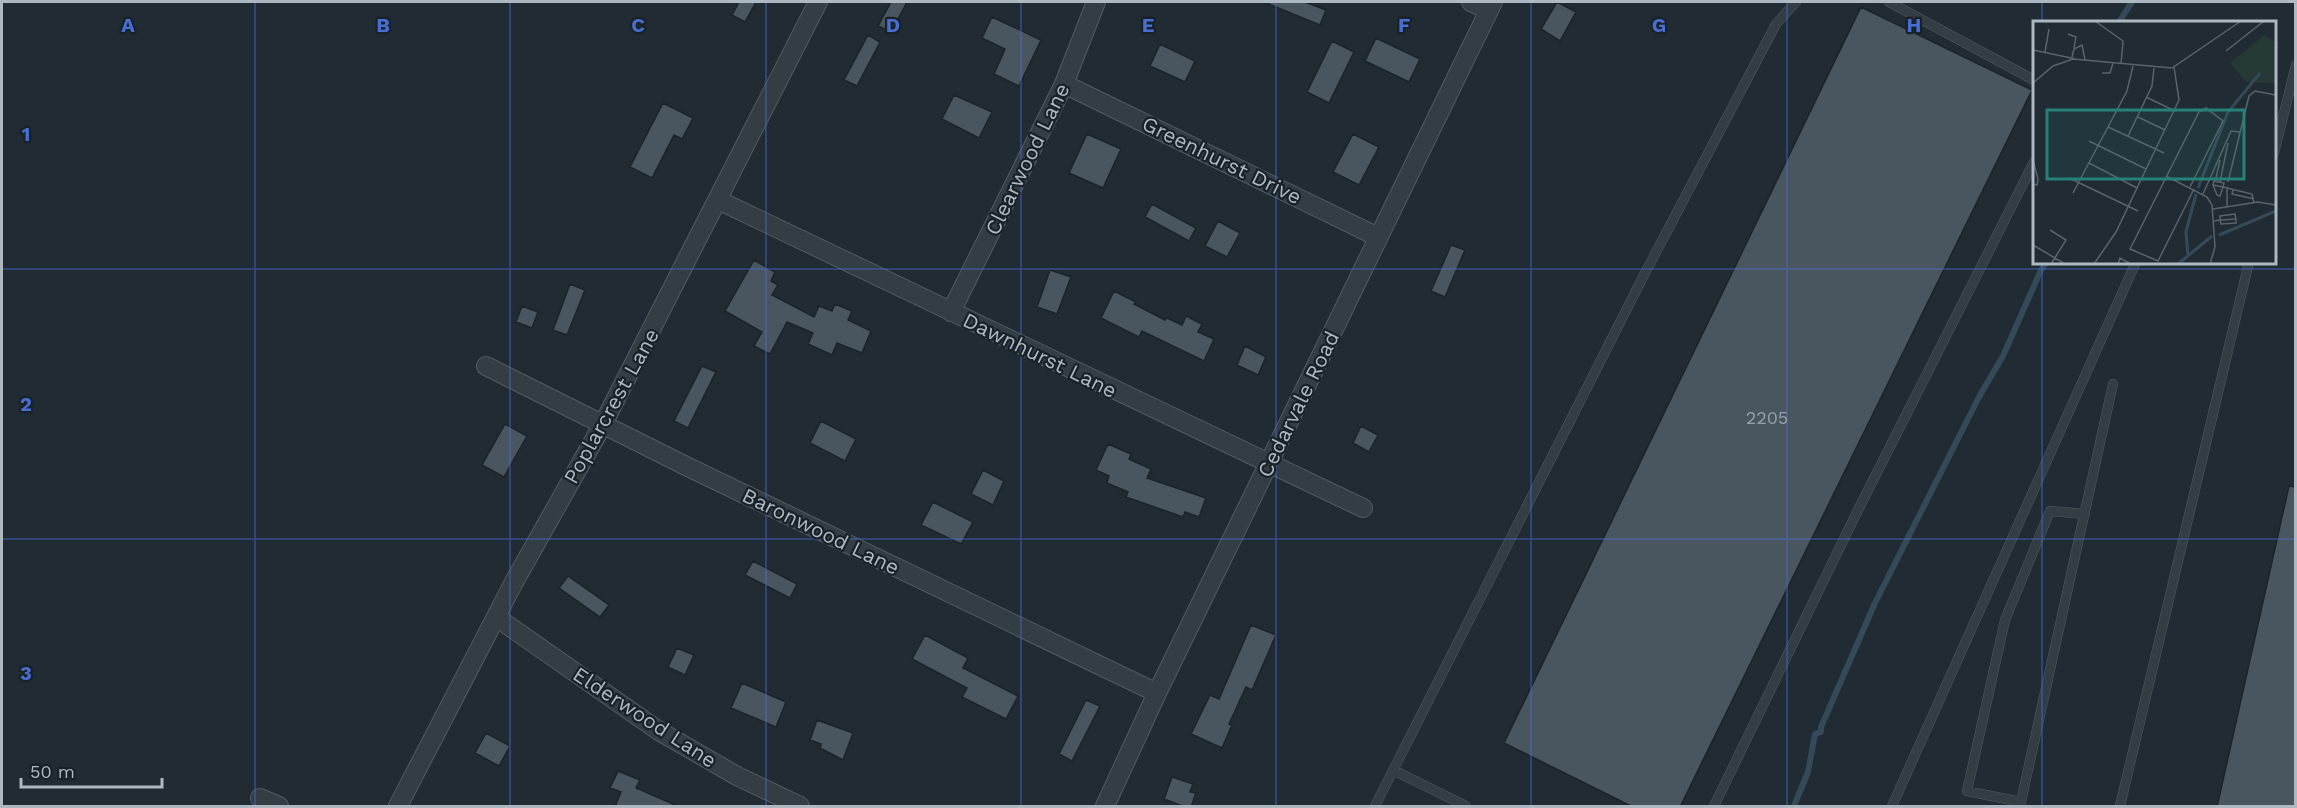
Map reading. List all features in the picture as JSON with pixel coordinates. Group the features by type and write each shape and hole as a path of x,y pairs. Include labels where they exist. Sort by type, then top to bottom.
{"street":[{"name":"Poplarcrest Lane","path":"398,807 496,618 603,424 818,2"},
{"name":"Clearwood Lane","path":"951,312 1064,84 1096,2"},
{"path":"1471,2 1491,6"},
{"name":"Cedarvale Road","path":"1105,807 1157,693 1491,6"},
{"name":"Greenhurst Drive","path":"1064,84 1378,237"},
{"name":"Dawnhurst Lane","path":"718,200 1363,508"},
{"name":"Baronwood Lane","path":"486,366 1157,693"},
{"name":"Elderwood Lane","path":"496,618 659,731 737,776 800,807"},
{"path":"260,798 279,807"}],"lane":[{"path":"1375,807 1644,275 1776,24 1796,2"},
{"path":"1889,2 2033,79"},
{"path":"2276,145 2295,65"},
{"path":"1714,807 1858,510 2033,164"},
{"path":"1892,807 2135,264"},
{"path":"2120,807 2249,264"},
{"path":"2085,514 2050,510 2005,620 1967,791 2020,804 2085,514 2113,384"},
{"path":"1393,770 1466,807"}],"building":[{"path":"739,2 756,2 745,22 732,15"},
{"path":"891,2 907,2 891,32 878,26"},
{"path":"1264,2 1305,2 1326,10 1320,25"},
{"path":"1557,2 1576,12 1560,41 1541,29"},
{"path":"1861,7 2032,90 1680,807 1633,807 1504,743"},
{"path":"992,17 1041,40 1019,86 994,74 1005,49 982,38"},
{"path":"868,35 880,42 857,86 844,80"},
{"path":"1376,38 1420,59 1409,82 1365,61"},
{"path":"1332,41 1354,52 1329,103 1307,92"},
{"path":"1160,44 1195,61 1185,82 1150,66"},
{"path":"954,95 992,112 979,138 942,119"},
{"path":"663,103 693,118 682,139 674,135 652,178 630,167"},
{"path":"1087,134 1121,149 1103,188 1069,173"},
{"path":"1353,134 1379,147 1359,185 1333,172"},
{"path":"1152,204 1196,228 1189,241 1145,217"},
{"path":"1218,221 1240,233 1227,257 1205,246"},
{"path":"1451,245 1465,250 1445,297 1431,291"},
{"path":"754,260 775,272 771,281 778,285 772,295 814,317 819,306 832,311 835,304 852,311 848,320 871,331 862,353 837,343 832,355 808,344 813,333 787,322 770,354 754,346 762,332 725,311"},
{"path":"1050,270 1071,277 1057,314 1037,307"},
{"path":"570,284 585,290 567,335 553,330"},
{"path":"1114,291 1165,320 1167,318 1182,325 1186,316 1202,324 1198,332 1214,339 1204,361 1142,331 1139,337 1101,318"},
{"path":"522,306 538,312 532,328 516,322"},
{"path":"1245,346 1266,357 1258,375 1237,365"},
{"path":"702,366 716,372 688,428 674,421"},
{"path":"821,421 856,439 845,461 810,443"},
{"path":"505,424 527,436 504,477 482,465"},
{"path":"1361,426 1378,435 1369,452 1353,443"},
{"path":"1108,444 1131,454 1129,459 1151,469 1147,478 1206,498 1199,517 1185,512 1183,517 1126,497 1128,492 1107,483 1109,476 1096,470"},
{"path":"983,470 1004,481 993,505 971,494"},
{"path":"2289,486 2295,487 2295,807 2217,807"},
{"path":"933,502 973,522 961,544 921,525"},
{"path":"753,561 797,584 790,598 745,575"},
{"path":"568,576 609,605 600,617 559,588"},
{"path":"1251,625 1276,635 1252,690 1246,687 1229,724 1232,725 1222,748 1191,734 1210,695 1219,699"},
{"path":"925,635 968,658 963,668 1018,696 1006,719 962,697 967,688 912,659"},
{"path":"677,648 694,655 685,675 668,667"},
{"path":"742,683 786,702 776,727 731,708"},
{"path":"1086,700 1100,706 1072,761 1059,754"},
{"path":"817,720 853,733 843,760 820,748 821,744 810,740"},
{"path":"486,733 510,746 499,766 475,753"},
{"path":"618,771 640,780 636,788 680,807 615,807 621,792 610,788"},
{"path":"1172,777 1193,784 1190,792 1196,793 1191,807 1164,799"}],"waterway":[{"path":"2120,21 2132,2"},
{"path":"1794,806 1808,772 1815,734 1821,732 1821,727 1875,603 1979,397 2003,356 2046,264"}]}
